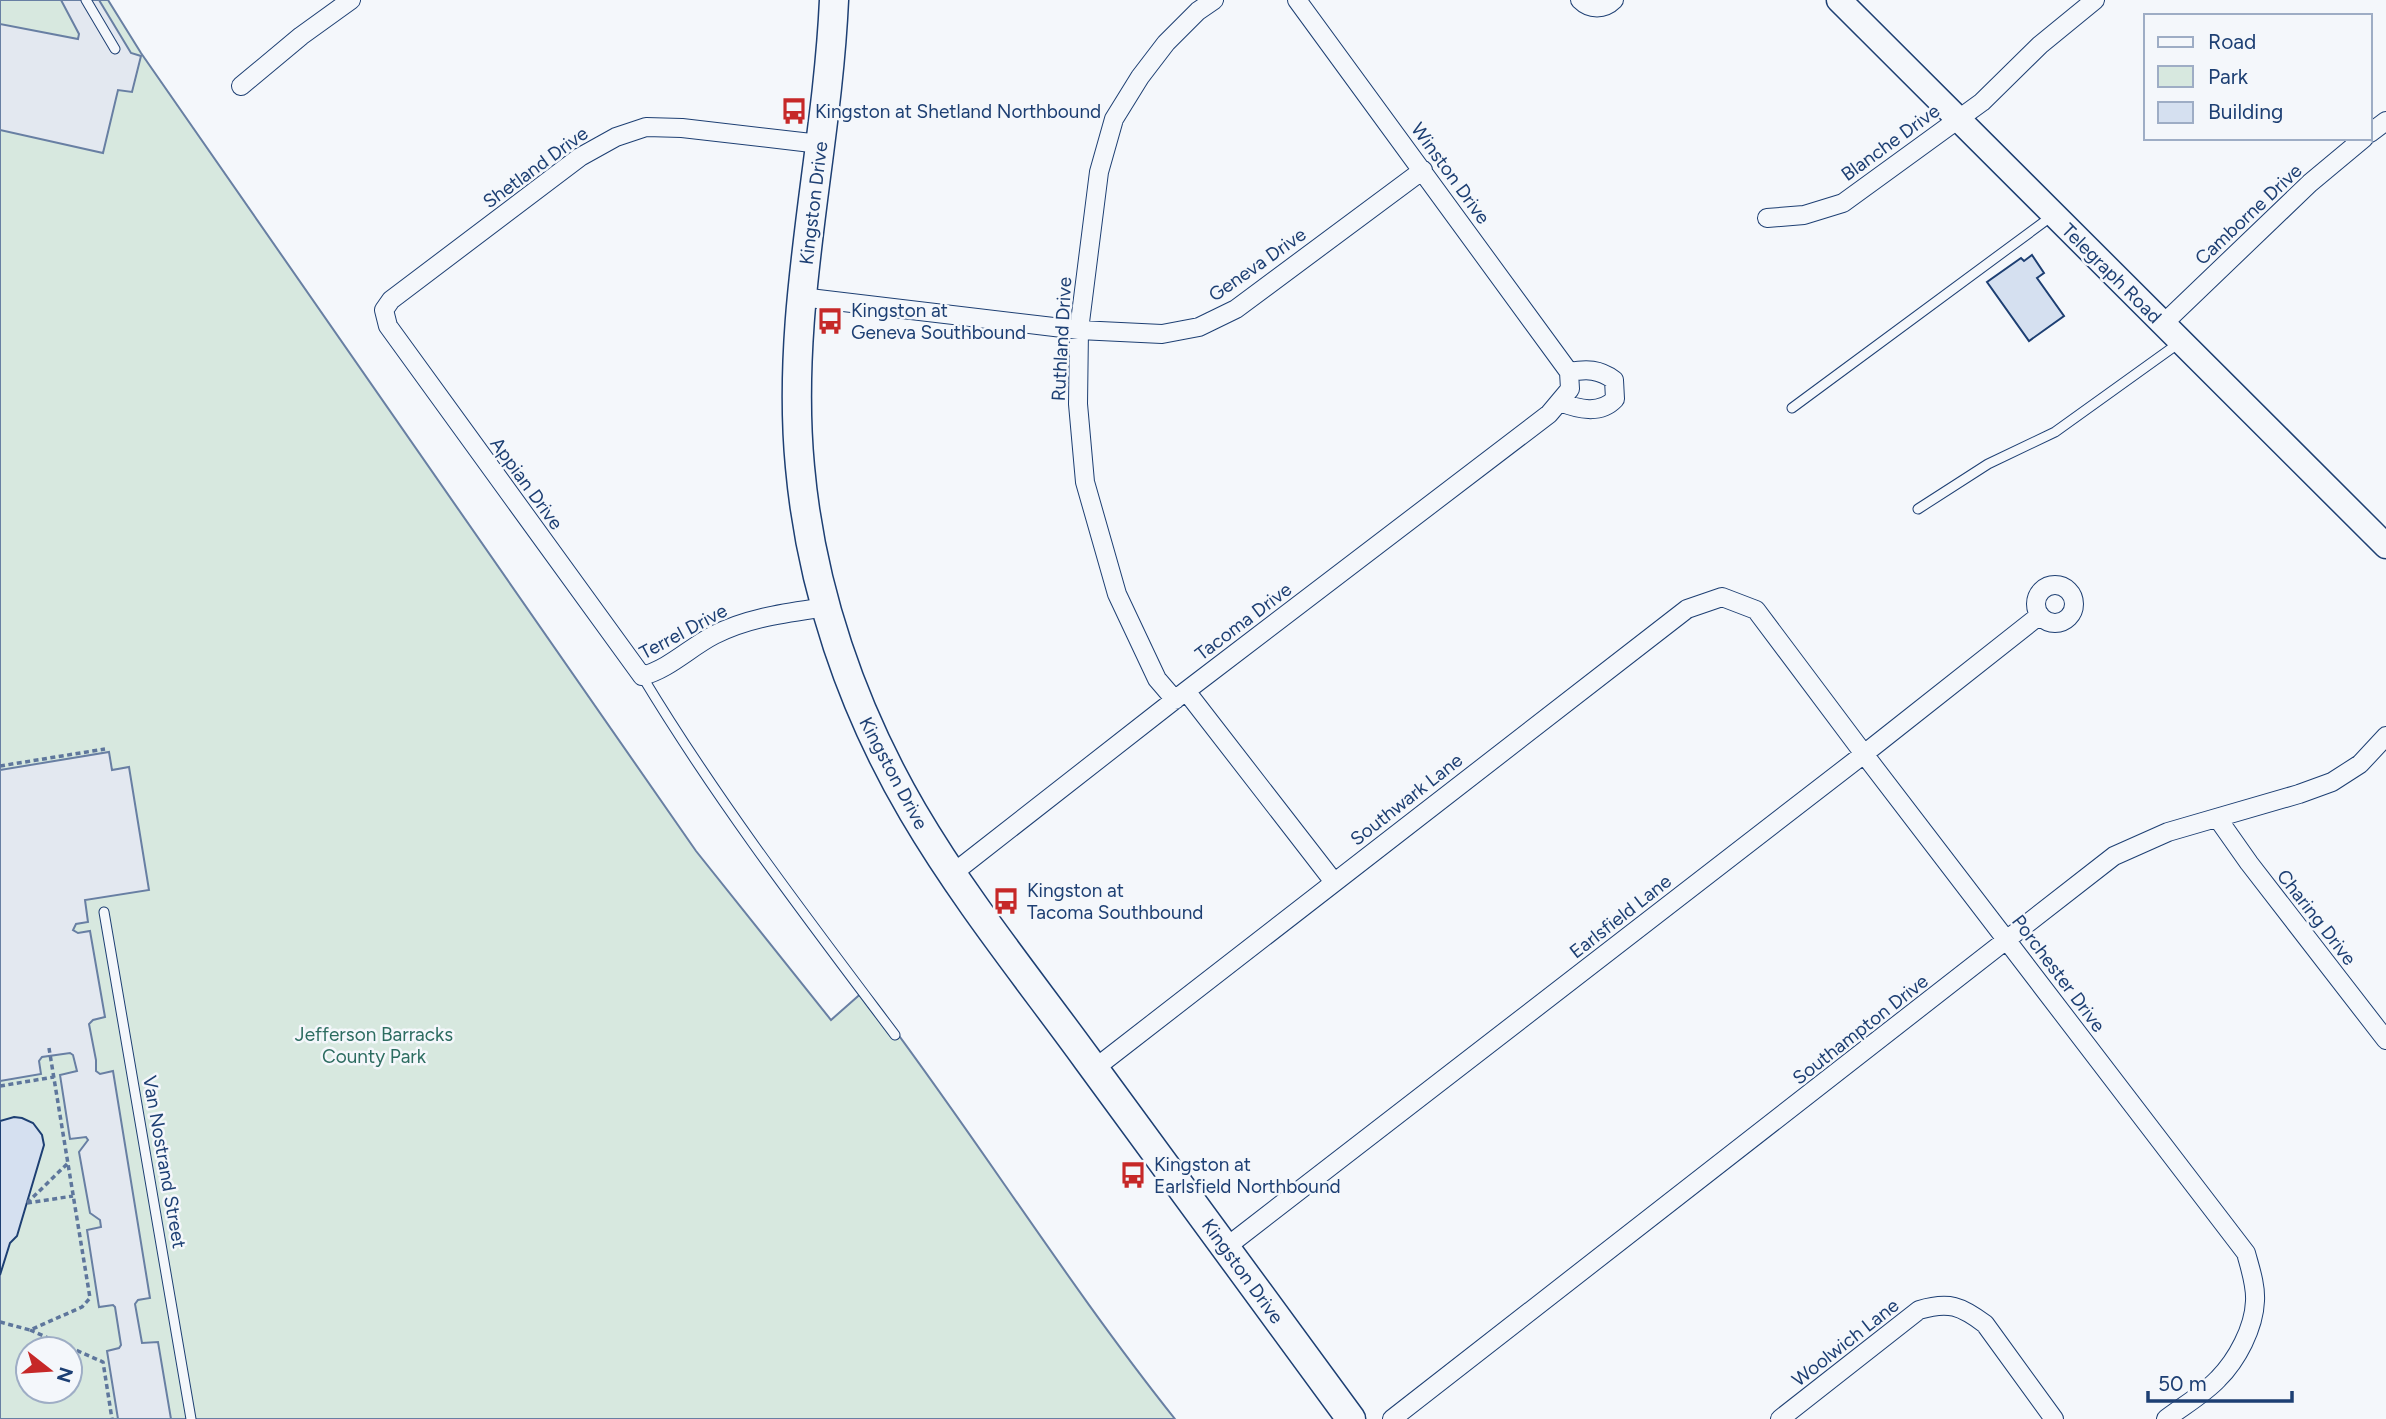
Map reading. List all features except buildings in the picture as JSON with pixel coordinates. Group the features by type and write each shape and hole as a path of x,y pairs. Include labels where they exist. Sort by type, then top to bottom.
{"main road":[{"name":"Kingston Drive","path":"834,0 832,47 801,297 797,374 800,466 809,531 826,607 844,664 873,735 913,812 952,874 1350,1419"},
{"name":"Telegraph Road","path":"1839,0 2386,546"}],"street":[{"path":"242,86 301,36 351,0"},
{"name":"Ruthland Drive","path":"1214,0 1198,11 1166,43 1140,77 1114,119 1100,172 1079,330 1078,404 1085,482 1117,594 1157,680 1180,695 1334,882"},
{"name":"Winston Drive","path":"1297,0 1569,372"},
{"path":"1580,0 1589,7 1597,8 1614,0"},
{"name":"Blanche Drive","path":"1767,218 1804,215 1843,203 1982,102 2040,45 2095,0"},
{"name":"Shetland Drive","path":"384,310 391,300 569,165 616,137 646,127 682,128 820,144"},
{"name":"Camborne Drive","path":"2163,324 2310,183 2362,140"},
{"name":"Geneva Drive","path":"801,297 1079,330 1162,334 1199,327 1236,309 1423,170"},
{"name":"Appian Drive","path":"384,310 388,326 642,676"},
{"path":"1587,369 1604,373 1614,380 1615,399 1608,406 1594,410 1560,402 1570,389 1569,372 1587,369"},
{"name":"Tacoma Drive","path":"952,874 1180,695 1538,422 1560,402"},
{"name":"Southwark Lane","path":"1094,1069 1687,609 1722,597 1756,610"},
{"name":"Terrel Drive","path":"642,676 656,673 714,635 756,618 826,607"},
{"name":"Porchester Drive","path":"1756,610 2246,1252 2253,1277 2255,1302 2245,1337 2236,1356 2218,1379 2166,1419"},
{"name":"Earlsfield Lane","path":"1225,1248 1864,754 2039,615"},
{"name":"Southampton Drive","path":"1392,1419 2114,856 2168,832 2218,819 2332,782 2360,764 2386,736"},
{"name":"Charing Drive","path":"2218,819 2386,1040"},
{"name":"Woolwich Lane","path":"1780,1419 1919,1310 1938,1305 1954,1305 1985,1324 2054,1419"}],"lane":[{"path":"86,0 115,49"},
{"path":"1792,408 2054,215"},
{"path":"1918,509 1988,464 2055,432 2181,342"},
{"path":"642,676 678,736 782,886 895,1035"},
{"name":"Van Nostrand Street","path":"104,912 191,1419"}],"path":[{"path":"0,766 105,749"},
{"path":"30,1330 82,1307 90,1298 50,1048"},
{"path":"0,1086 54,1077"},
{"path":"68,1163 27,1203 73,1196"},
{"path":"0,1322 30,1330 103,1362 112,1419"}],"green space":[{"name":"Jefferson Barracks County Park","path":"0,0 108,0 141,53 696,851 831,1020 865,990 1134,1367 1175,1419 0,1419"}],"shaded area":[{"path":"61,0 99,0 131,53 141,56 132,92 118,90 103,153 0,130 0,24 78,39 79,34"},
{"path":"109,752 112,770 129,767 149,890 85,900 88,922 76,924 73,930 78,933 90,931 105,1017 89,1024 96,1071 100,1074 113,1071 150,1298 138,1300 135,1304 142,1343 158,1342 171,1419 118,1419 107,1351 121,1345 115,1307 99,1307 87,1230 101,1227 100,1220 90,1213 79,1152 88,1140 86,1137 70,1139 60,1075 77,1071 73,1055 70,1053 42,1057 39,1061 41,1074 0,1081 0,770"}],"place":[{"name":"Kingston at Shetland Northbound","path":"794,111"},
{"name":"Kingston at Geneva Southbound","path":"830,321"},
{"name":"Kingston at Tacoma Southbound","path":"1006,901"},
{"name":"Kingston at Earlsfield Northbound","path":"1133,1175"}]}
